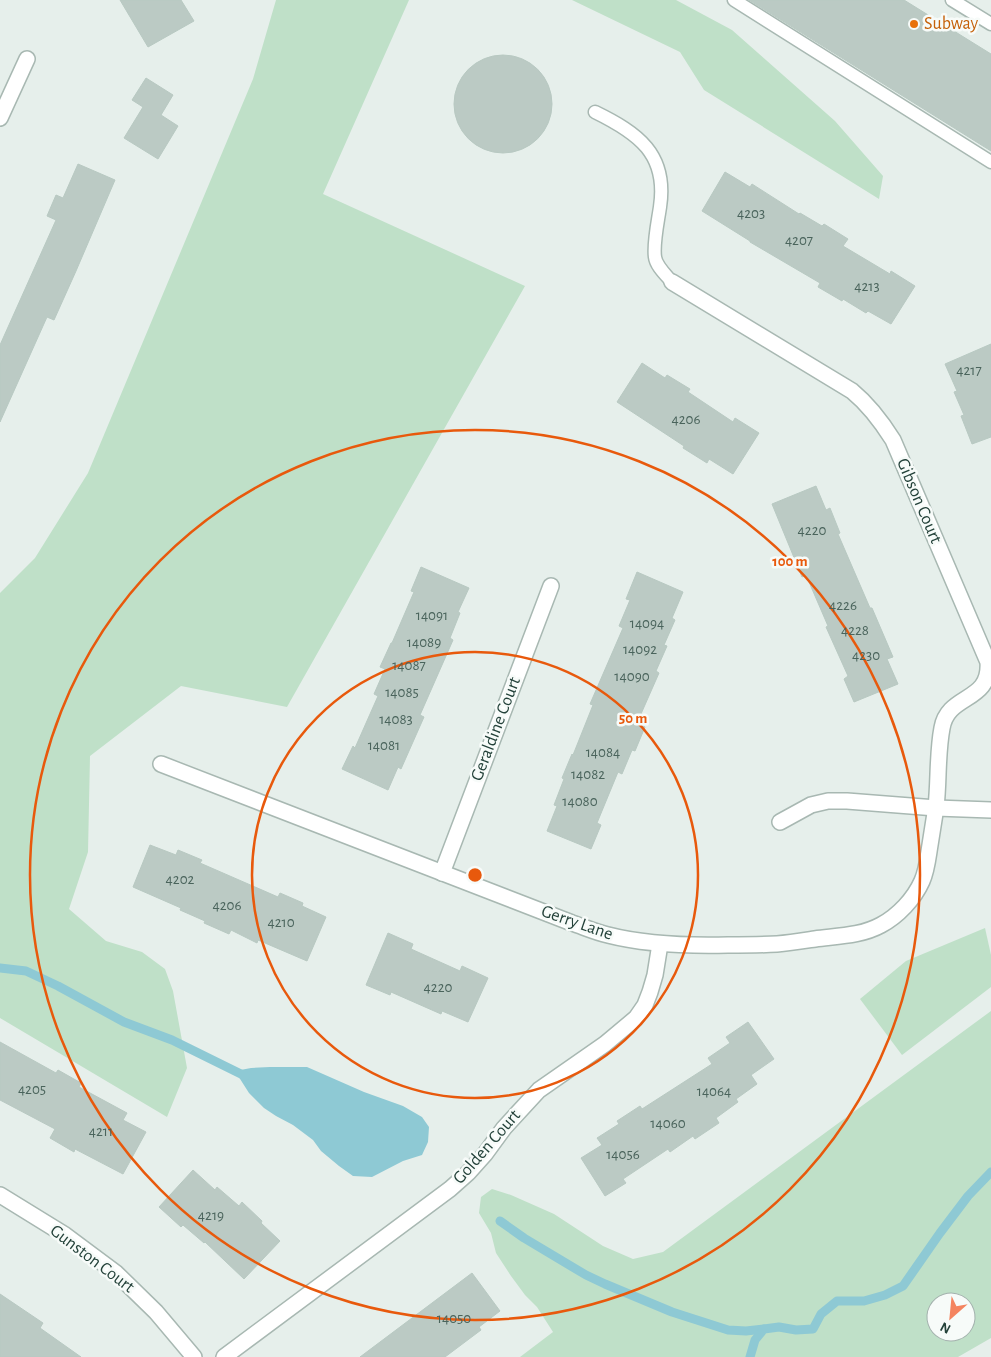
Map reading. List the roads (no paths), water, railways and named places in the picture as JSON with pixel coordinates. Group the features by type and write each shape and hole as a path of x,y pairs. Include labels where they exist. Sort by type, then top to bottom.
{"street":[{"path":"0,118 27,59"},
{"name":"Gibson Court","path":"672,282 852,391 873,411 893,440 988,662 989,672 982,688 952,707 942,725 936,808"},
{"name":"Geraldine Court","path":"442,873 551,586"},
{"name":"Gerry Lane","path":"161,764 572,923 608,935 660,944 778,944 855,934 879,926 891,919 909,901 922,881 936,808"},
{"path":"780,822 812,805 828,801 991,810"},
{"name":"Golden Court","path":"224,1357 450,1189 485,1154 504,1128 539,1090 626,1027 645,1005 655,975 660,944"},
{"name":"Gunston Court","path":"0,1196 64,1235 116,1273 156,1312 194,1357"}],"lane":[{"path":"734,0 991,162"},
{"path":"952,0 991,24"},
{"path":"595,112 635,135 649,149 654,159 661,182 662,195 655,242 655,257 672,282"}],"water":[{"path":"270,1067 307,1067 364,1092 403,1106 422,1117 429,1127 428,1142 422,1155 403,1161 372,1177 353,1176 321,1151 313,1140 293,1125 264,1108 249,1093 235,1071"}],"waterway":[{"path":"0,968 26,971 124,1022 172,1040 245,1076"},
{"path":"750,1357 755,1340 764,1329 779,1327 796,1330 813,1329 821,1314 837,1301 864,1301 885,1295 903,1286 968,1196 991,1172"},
{"path":"500,1221 524,1238 586,1275 672,1312 728,1330 764,1329"}],"place":[{"name":"Subway","path":"914,24"}]}
